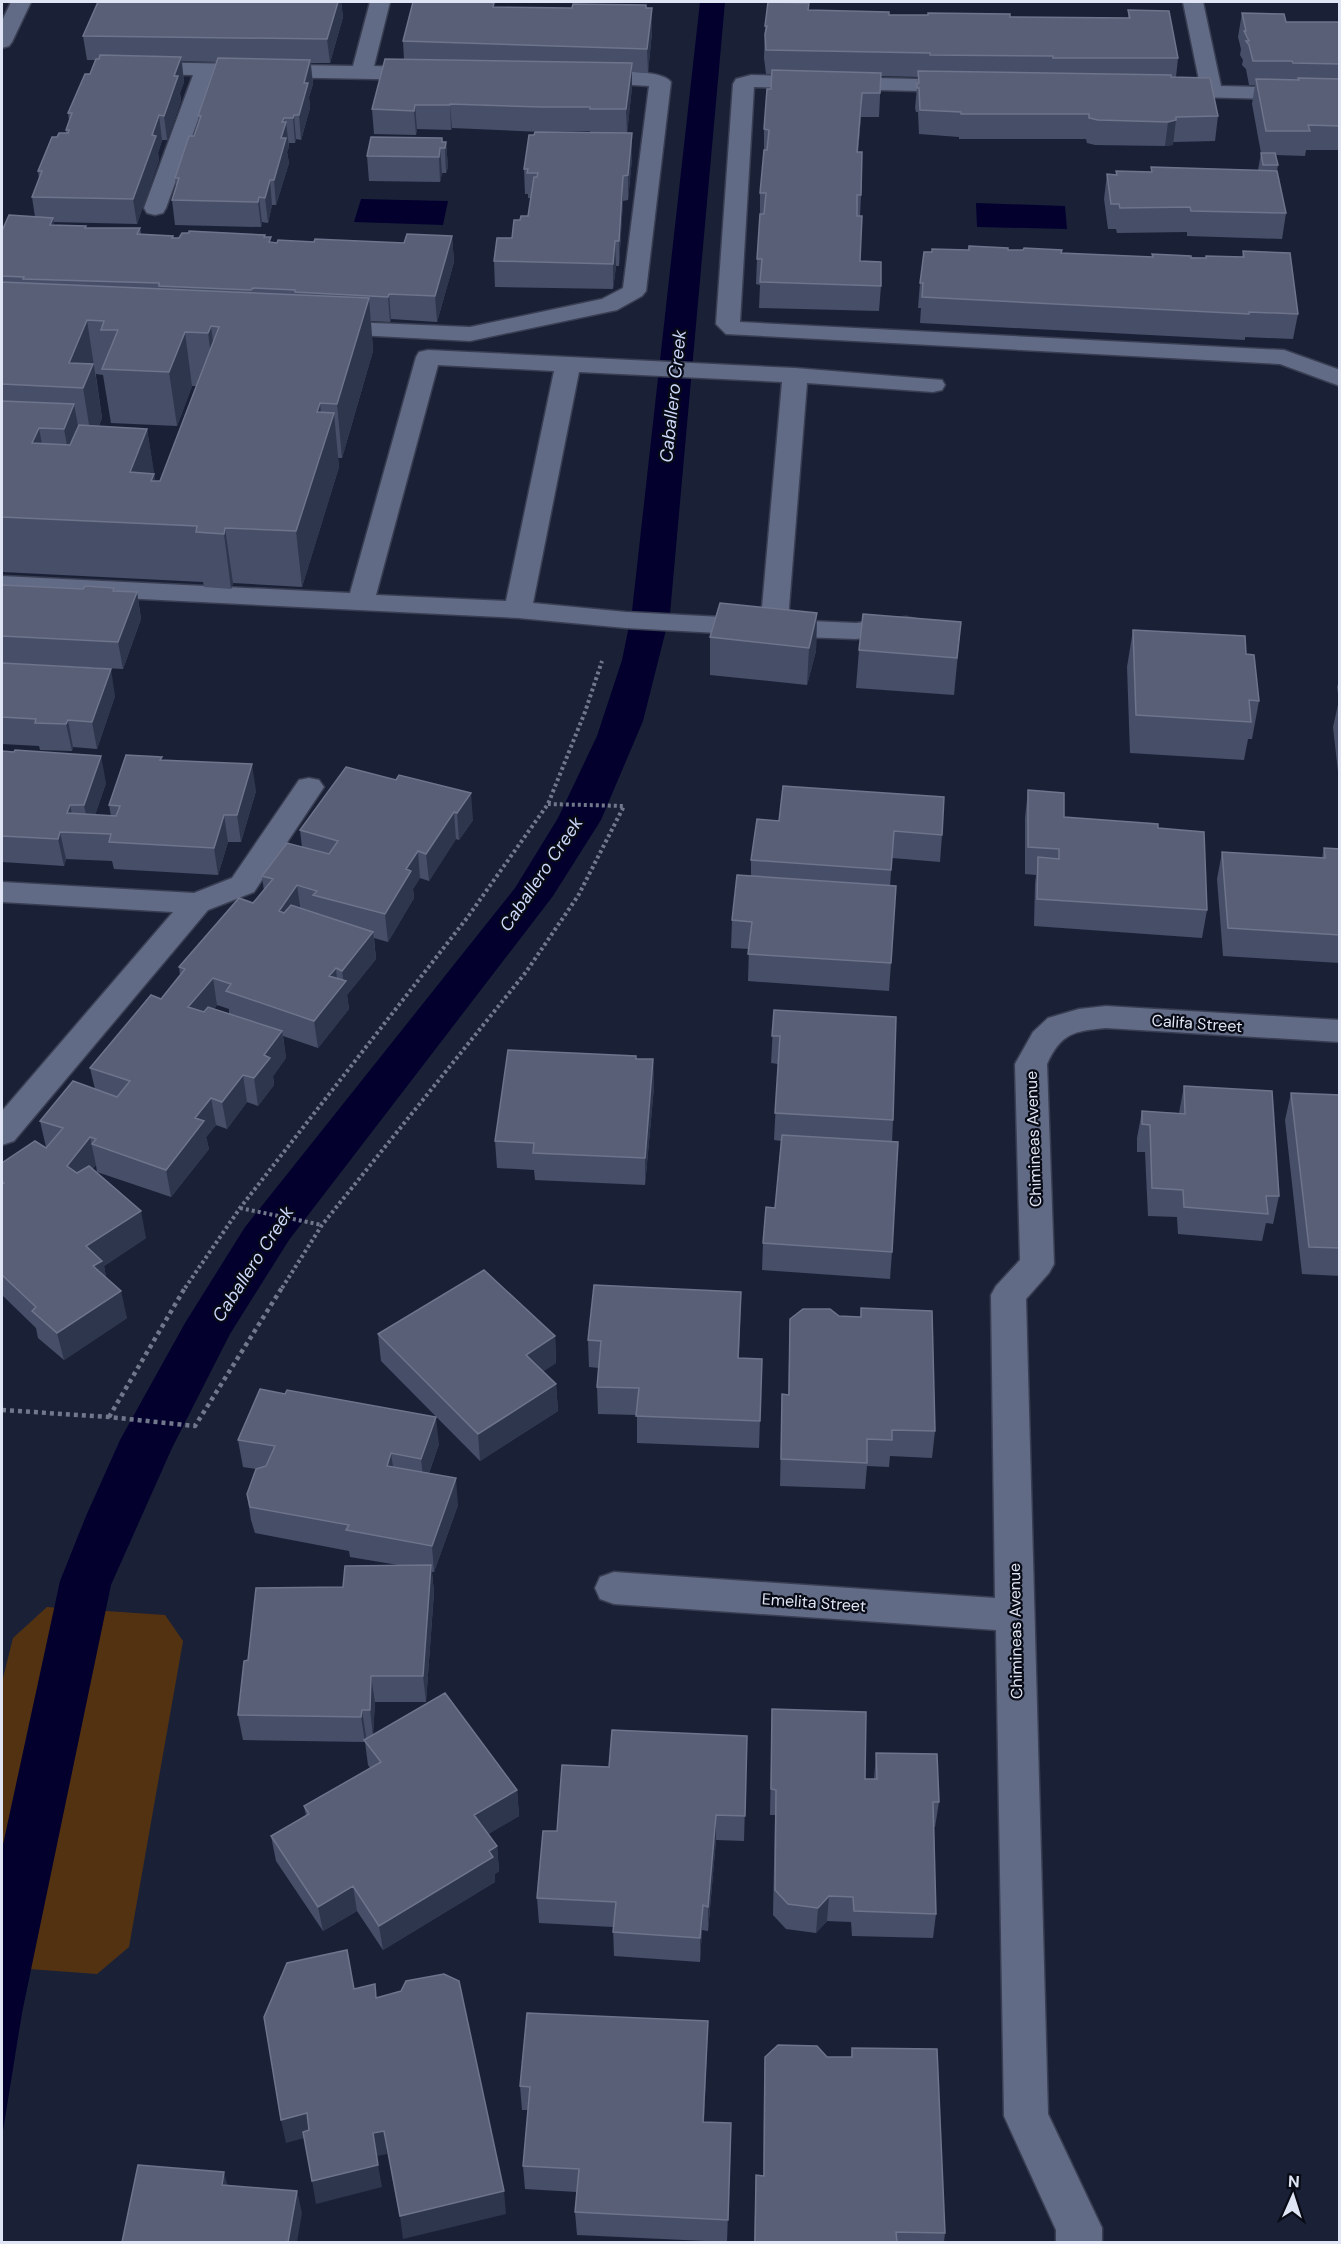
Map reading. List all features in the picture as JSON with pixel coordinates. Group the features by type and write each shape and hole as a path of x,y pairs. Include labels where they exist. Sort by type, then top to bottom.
{"street":[{"path":"2,42 21,2"},
{"path":"362,72 380,2"},
{"path":"1193,2 1212,92"},
{"path":"122,67 444,74"},
{"path":"155,208 206,69"},
{"path":"304,327 470,334 609,305 634,291 660,82 573,78"},
{"path":"977,86 751,81 744,84 728,324 734,329 1284,357 1340,379"},
{"path":"1141,90 1340,95"},
{"path":"361,601 428,357 696,369 933,385"},
{"path":"518,610 568,364"},
{"path":"774,628 795,375"},
{"path":"2,584 361,601 774,628 856,631 926,623"},
{"path":"2,892 197,903 243,885 309,787"},
{"path":"2,1133 197,903"},
{"name":"Califa Street","path":"1055,1027 1081,1019 1106,1017 1340,1031"},
{"name":"Chimineas Avenue","path":"1055,1027 1039,1044 1030,1064 1037,1264 1008,1295 1014,1615 1026,2116 1079,2228 1079,2242"},
{"name":"Emelita Street","path":"614,1588 1014,1615"}],"path":[{"path":"109,1417 179,1297 240,1208 467,918 548,804 585,712 603,659"},
{"path":"2,1410 109,1417 195,1426 322,1225 526,972 578,896 624,806 548,804"},
{"path":"240,1208 322,1225"}],"shaded area":[{"path":"47,1607 165,1615 183,1641 129,1947 97,1974 2,1967 2,1682 13,1638"}],"water":[{"name":"Caballero Creek","path":"700,2 725,2 670,614 643,721 601,820 553,896 289,1240 230,1334 172,1448 111,1585 22,2013 2,2137 2,1849 60,1581 86,1516 120,1440 185,1323 245,1227 515,888 558,818 597,736 622,660 632,611"},
{"path":"361,199 448,201 443,225 354,222"},
{"path":"976,203 1065,206 1067,229 977,227"}],"building":[{"path":"98,2 338,2 327,39 83,36"},
{"path":"413,2 488,2 494,3 493,7 572,8 573,4 646,5 646,8 652,8 647,49 403,41"},
{"path":"768,2 809,3 808,10 889,12 889,15 1010,14 1010,17 1130,18 1128,10 1169,11 1178,58 1053,58 1053,56 766,50 767,26 765,26"},
{"path":"1242,13 1284,14 1286,22 1340,22 1340,64 1253,61 1246,41 1249,41 1244,31 1246,31"},
{"path":"100,55 181,57 174,76 178,76 164,116 159,115 152,135 156,136 133,199 32,197 42,171 38,171 52,137 57,137 59,133 68,133 69,130 66,130 72,113 68,113 85,74 90,74"},
{"path":"218,58 310,60 304,83 308,83 299,115 284,118 282,122 286,122 281,138 286,138 274,180 270,180 265,198 259,197 258,202 172,200 179,178 175,178 189,136 194,136 201,116 198,116"},
{"path":"385,59 632,63 626,109 450,104 415,105 414,111 372,109"},
{"path":"772,70 881,73 880,93 862,93 857,152 862,152 861,195 857,195 857,216 862,216 860,261 881,262 881,286 760,282 762,259 757,259 760,214 764,214 766,193 760,193 764,150 767,150 769,130 764,129 767,89 771,89"},
{"path":"918,71 1171,75 1171,77 1210,78 1218,116 1176,117 1176,120 1168,122 1098,120 1089,118 1089,114 961,114 961,112 920,110 919,88 917,88"},
{"path":"1298,78 1340,79 1340,126 1308,125 1310,131 1266,131 1256,79 1299,80"},
{"path":"535,132 632,133 628,175 623,176 619,241 615,241 613,264 494,261 497,238 512,238 514,220 520,220 521,216 528,216 534,177 537,177 538,173 527,173 528,169 524,169 529,135 534,135"},
{"path":"371,137 442,138 442,142 446,142 445,148 440,148 439,157 367,156"},
{"path":"1261,153 1275,153 1278,165 1263,165"},
{"path":"1151,167 1277,171 1286,213 1191,211 1190,207 1120,208 1119,204 1111,204 1107,174 1117,175 1116,171 1152,172"},
{"path":"9,215 53,218 50,225 86,226 85,228 140,228 137,234 173,236 172,238 179,238 182,233 189,233 189,231 265,235 264,237 271,237 269,242 277,243 278,240 314,242 315,239 404,243 407,234 452,236 435,296 389,294 388,297 295,292 295,290 159,286 159,283 23,279 24,277 2,276 2,231"},
{"path":"969,246 1008,248 1008,250 1023,250 1024,248 1062,250 1061,253 1153,257 1152,254 1191,256 1191,258 1244,257 1243,251 1290,253 1298,314 1249,312 1249,314 922,297 923,283 920,283 924,252 932,252 932,249 969,250"},
{"path":"2,282 369,298 337,404 320,403 317,412 334,413 296,531 225,528 224,534 196,532 197,526 2,517 2,401 74,404 64,429 39,428 32,443 70,445 79,425 147,429 130,472 154,474 151,481 160,481 219,327 211,326 208,333 185,332 169,372 102,369 118,330 101,330 104,321 87,320 69,363 93,364 83,388 2,384"},
{"path":"2,585 83,589 85,586 137,592 118,642 2,636"},
{"path":"720,603 817,613 809,648 710,637"},
{"path":"863,614 961,622 957,658 859,650"},
{"path":"1133,630 1245,636 1246,654 1254,655 1259,701 1249,700 1251,722 1136,715"},
{"path":"2,663 111,669 92,722 68,720 66,724 35,723 36,719 2,717"},
{"path":"15,750 101,756 84,805 70,805 67,813 116,816 120,806 109,805 126,755 162,757 160,760 252,764 237,815 224,815 214,848 109,842 111,834 60,832 58,839 2,836 2,751 14,752"},
{"path":"346,767 396,780 399,775 471,793 457,813 454,812 426,854 418,851 406,869 411,871 385,914 313,895 317,891 297,885 279,911 284,913 291,905 373,932 342,971 336,968 329,976 346,981 314,1021 226,991 231,984 213,978 188,1007 204,1012 208,1007 282,1031 264,1055 270,1058 254,1078 243,1075 222,1102 211,1098 195,1118 204,1121 166,1170 92,1144 96,1139 90,1137 67,1166 77,1173 89,1166 141,1211 86,1246 102,1261 93,1266 121,1291 57,1333 32,1311 36,1307 2,1275 2,1184 4,1183 2,1163 35,1141 46,1148 63,1128 40,1121 73,1081 117,1097 130,1081 90,1068 151,995 161,999 185,969 179,967 239,898 253,903 273,879 262,876 287,843 329,854 338,841 300,830"},
{"path":"783,786 944,797 942,835 894,831 891,870 751,860 757,819 779,821"},
{"path":"1028,790 1064,793 1064,817 1158,824 1158,828 1204,832 1207,910 1037,899 1038,857 1059,859 1059,849 1028,847"},
{"path":"1324,848 1340,849 1340,935 1228,928 1222,852 1325,858"},
{"path":"737,875 896,886 891,963 748,954 752,922 732,920"},
{"path":"774,1010 896,1017 893,1120 775,1113 780,1036 772,1036"},
{"path":"508,1050 636,1056 636,1059 653,1059 645,1158 533,1153 534,1143 495,1141"},
{"path":"1184,1086 1272,1091 1279,1196 1266,1196 1268,1214 1184,1207 1183,1190 1152,1188 1150,1125 1142,1124 1142,1111 1185,1114"},
{"path":"1291,1093 1340,1095 1340,1248 1309,1247"},
{"path":"782,1135 898,1142 892,1252 763,1243 766,1207 775,1208"},
{"path":"484,1270 555,1336 526,1355 556,1384 478,1434 378,1334"},
{"path":"594,1285 741,1292 738,1358 762,1359 760,1421 636,1416 639,1388 597,1387 601,1341 588,1340"},
{"path":"861,1308 932,1311 935,1431 892,1430 892,1440 867,1439 867,1463 781,1459 782,1394 789,1395 790,1319 803,1309 830,1309 839,1316 861,1317"},
{"path":"260,1389 285,1394 287,1390 436,1417 421,1459 391,1453 387,1466 456,1478 432,1546 346,1530 349,1525 250,1507 247,1494 256,1469 266,1466 275,1446 238,1440"},
{"path":"431,1565 423,1676 371,1676 370,1710 362,1710 361,1717 238,1715 244,1661 248,1660 256,1588 343,1587 345,1566"},
{"path":"445,1693 517,1790 474,1815 497,1846 489,1851 493,1857 379,1926 353,1886 318,1907 271,1836 309,1814 304,1806 381,1762 364,1740"},
{"path":"772,1709 866,1712 865,1779 877,1779 876,1753 937,1754 939,1802 933,1802 936,1914 854,1911 853,1897 829,1896 818,1908 788,1904 775,1890 776,1790 771,1789"},
{"path":"612,1730 747,1736 745,1816 716,1815 708,1907 703,1905 700,1938 613,1932 616,1902 537,1898 543,1831 557,1831 562,1765 609,1767"},
{"path":"347,1950 354,1989 375,1984 376,1998 401,1991 406,1981 444,1974 459,1981 504,2191 400,2216 384,2131 373,2133 378,2165 312,2181 303,2132 309,2130 307,2113 281,2120 264,2017 287,1963"},
{"path":"527,2013 708,2021 703,2122 731,2123 728,2220 575,2212 579,2169 523,2166 530,2087 520,2086"},
{"path":"778,2045 817,2046 827,2057 852,2057 852,2048 937,2049 945,2233 896,2232 897,2242 755,2242 756,2175 764,2176 765,2057"},
{"path":"138,2165 224,2172 222,2185 297,2191 288,2242 122,2242"}]}
